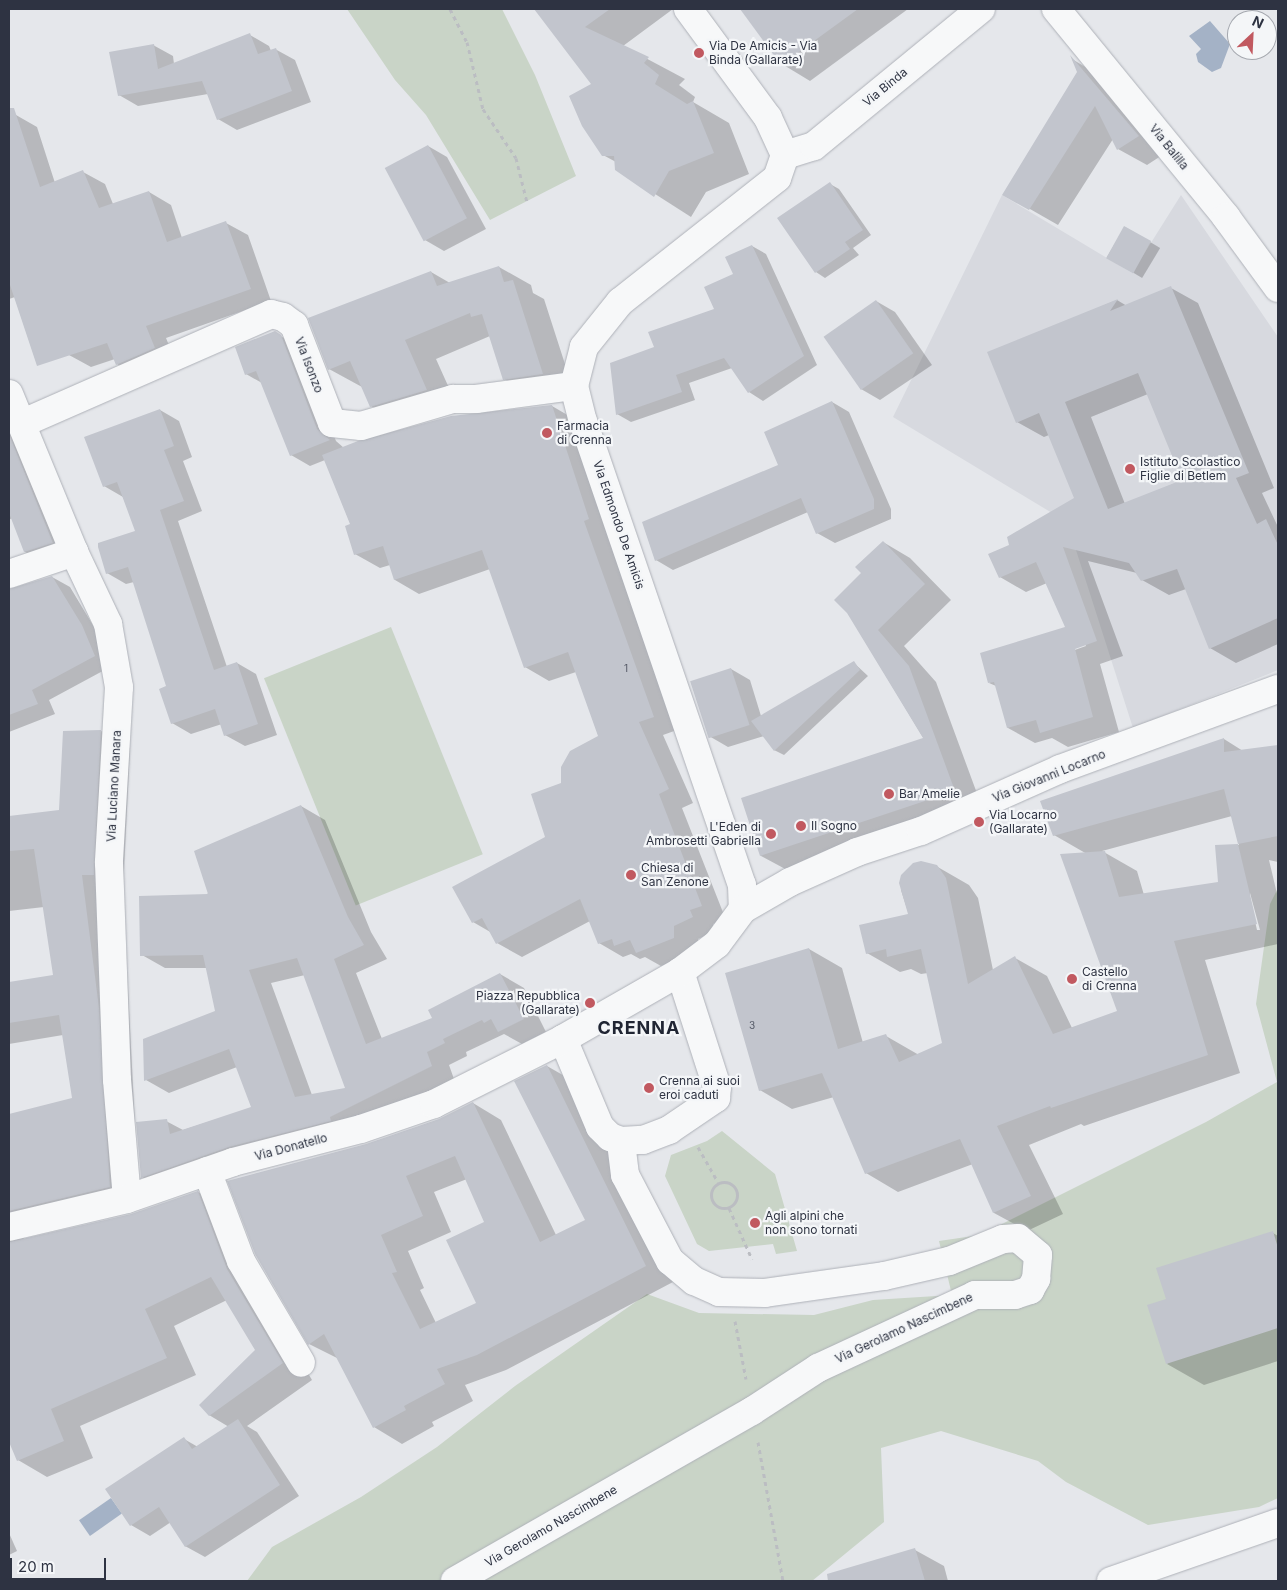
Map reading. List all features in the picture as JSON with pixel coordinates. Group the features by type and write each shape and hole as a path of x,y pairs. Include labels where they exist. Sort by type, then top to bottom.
{"street":[{"path":"688,9 768,118 785,155"},
{"name":"Via Binda","path":"785,155 814,146 981,9"},
{"name":"Via Balilla","path":"1056,9 1226,217 1278,288"},
{"name":"Via Edmondo De Amicis","path":"743,909 742,885 583,421 574,386 577,365 584,347 620,302 777,178 785,155"},
{"name":"Via Isonzo","path":"23,423 271,314 283,317 294,325 332,423 361,426 453,399 476,400 574,386"},
{"name":"Via Luciano Manara","path":"9,394 23,423 74,552 108,624 119,687 109,863 117,1080 127,1199"},
{"path":"9,574 74,552"},
{"name":"Via Giovanni Locarno","path":"743,909 790,882 857,852 921,831 1060,769 1278,689"},
{"name":"Via Donatello","path":"9,1227 127,1199 208,1171 361,1129 434,1104 563,1039 680,972 717,944 743,909"},
{"path":"563,1039 600,1127 610,1137 621,1141 643,1140 683,1120 716,1098 718,1087 680,972"},
{"name":"Via Gerolamo Nascimbene","path":"454,1581 752,1410 818,1368 975,1295 993,1293 1004,1296 1030,1290 1039,1268 1038,1254 1030,1245 1018,1238 1003,1239 949,1261 884,1276 765,1293 719,1292 694,1281 670,1261 625,1175 621,1141"},
{"path":"208,1171 242,1261 301,1363"},
{"path":"1111,1581 1278,1523"}],"path":[{"path":"450,9 467,42 483,109 516,158 527,202"},
{"path":"683,1120 718,1182"},
{"path":"729,1181 737,1189 737,1200 729,1208 718,1208 711,1200 710,1189 718,1182 729,1181"},
{"path":"729,1208 752,1259"}],"shaded area":[{"path":"347,9 502,9 535,75 576,176 490,220 426,115 395,80"},
{"name":"Istituto Scolastico Figlie di Betlem","path":"1002,195 1132,273 1181,195 1278,337 1278,670 1133,728 1067,522 893,417"},
{"path":"391,627 483,854 356,905 264,678"},
{"path":"1278,888 1278,1498 1259,1507 1148,1525 1066,1482 1038,1461 941,1431 881,1448 884,1522 812,1581 247,1581 272,1547 361,1497 437,1447 515,1386 647,1294 699,1313 814,1315 873,1300 952,1295 939,1241 980,1235 1206,1122 1277,1082 1256,1004 1270,904"},
{"path":"722,1131 775,1174 797,1251 776,1254 773,1244 709,1251 697,1244 665,1176 671,1155 707,1141"}],"water":[{"path":"1210,21 1227,41 1227,52 1221,68 1212,72 1198,62 1196,54 1201,49 1189,36"},
{"path":"111,1498 122,1514 90,1536 79,1520"}],"building":[{"path":"534,9 610,9 585,27 649,57 644,63 659,75 655,84 687,104 693,101 714,153 669,171 654,197 615,170 614,156 602,156 582,126 569,96 591,84"},
{"path":"740,9 858,9 781,65"},
{"path":"250,33 258,54 276,48 292,91 217,120 202,81 118,96 109,52 154,44 158,69"},
{"path":"1070,55 1139,136 1117,150 1095,106 1029,210 1002,195 1077,72"},
{"path":"9,108 14,108 40,187 83,170 99,208 149,191 167,242 226,221 251,289 146,326 155,348 116,365 107,343 37,366 9,282"},
{"path":"428,145 467,218 424,241 385,168"},
{"path":"830,182 863,230 845,242 850,249 815,273 777,218"},
{"path":"1124,226 1151,241 1133,273 1106,258"},
{"path":"752,245 804,356 748,393 724,358 676,375 682,392 616,415 610,363 654,347 648,332 714,309 704,287 733,274 725,257"},
{"path":"499,266 504,282 513,280 543,374 503,380 482,314 471,317 470,313 405,340 427,390 370,407 350,361 328,370 308,318 431,271 437,286"},
{"path":"1171,286 1249,473 1236,478 1257,524 1266,519 1278,545 1278,618 1209,649 1177,569 1141,581 1129,563 1063,547 1097,641 1075,649 1093,717 1040,733 1036,720 1007,728 994,682 988,683 980,653 1065,627 1036,562 999,578 988,554 1009,545 1007,537 1074,498 1039,413 1016,423 987,352 1118,299 1110,311","holes":["1138,373 1182,480 1108,509 1065,402"]},
{"path":"876,300 913,353 861,390 824,337"},
{"path":"275,331 281,335 317,429 330,440 290,456 256,371 245,375 235,347"},
{"path":"832,401 874,499 874,509 816,534 801,498 655,561 642,522 778,465 764,432"},
{"path":"552,405 589,519 584,521 654,717 639,722 669,789 659,794 702,906 690,910 693,917 674,926 674,938 636,953 630,940 614,946 612,939 598,944 580,899 496,944 482,918 472,923 452,887 545,837 531,794 561,783 561,767 570,751 598,736 568,652 524,668 482,550 394,580 383,546 354,555 345,526 350,524 322,455 358,441 451,416"},
{"path":"160,409 174,446 164,450 184,501 160,510 214,670 237,662 258,724 224,736 215,709 171,724 159,689 166,686 128,567 106,574 98,547 98,543 135,531 117,482 103,487 84,437"},
{"path":"9,434 53,543 24,552 9,513"},
{"path":"883,541 925,584 878,630 909,666 955,791 760,856 741,798 923,738 847,613 834,600 861,573 855,567"},
{"path":"52,576 82,625 95,656 32,690 38,704 9,715 9,589"},
{"path":"854,661 860,670 774,751 751,721"},
{"path":"731,668 750,725 709,738 690,681"},
{"path":"101,730 94,875 82,875 99,1008 110,1187 9,1211 9,1114 72,1098 59,1015 9,1023 9,982 53,975 34,849 9,851 9,816 59,810 63,731"},
{"path":"1224,738 1224,752 1278,745 1278,836 1238,844 1224,789 1053,836 1040,801"},
{"path":"301,805 348,917 364,945 334,959 366,1044 432,1018 428,1010 500,973 524,1019 498,1032 491,1019 484,1023 482,1020 443,1039 445,1043 427,1052 432,1066 330,1117 331,1121 229,1147 141,1178 136,1122 167,1119 170,1134 251,1107 229,1049 144,1081 143,1039 215,1011 203,955 140,956 139,896 208,894 194,851","holes":["297,958 345,1088 295,1097 249,970"]},
{"path":"1238,844 1257,924 1174,941 1208,1055 1051,1108 1050,1106 997,1126 1031,1196 993,1213 960,1139 865,1174 822,1073 759,1091 725,973 809,948 838,1049 886,1034 899,1062 942,1043 921,949 887,957 886,949 866,954 859,925 908,914 899,883 901,875 913,863 921,861 937,865 946,878 968,984 1015,956 1053,1034 1117,1011 1060,854 1105,851 1119,897 1218,882 1215,845"},
{"path":"547,1065 646,1266 477,1355 437,1369 445,1384 404,1406 406,1410 373,1428 324,1334 308,1345 255,1254 227,1181 366,1144 439,1119 473,1102 540,1242 585,1220 514,1081","holes":["455,1156 484,1222 446,1240 476,1303 420,1329 392,1273 397,1272 381,1235 423,1216 406,1176"]},
{"path":"198,1191 227,1269 283,1363 209,1416 199,1405 255,1350 211,1277 145,1309 167,1358 51,1409 64,1441 17,1461 9,1442 9,1242 131,1214"},
{"path":"1273,1231 1278,1248 1278,1328 1166,1364 1147,1305 1166,1299 1156,1268"},
{"path":"238,1419 280,1485 185,1547 159,1507 130,1526 105,1489 184,1437 192,1449"},
{"path":"915,1548 925,1581 828,1581 827,1574"}],"place":[{"name":"Via De Amicis - Via Binda (Gallarate)","path":"699,53"},
{"name":"Farmacia di Crenna","path":"547,433"},
{"name":"Istituto Scolastico Figlie di Betlem","path":"1130,469"},
{"name":"Bar Amelie","path":"889,794"},
{"name":"Via Locarno (Gallarate)","path":"979,822"},
{"name":"Il Sogno","path":"801,826"},
{"name":"L'Eden di Ambrosetti Gabriella","path":"771,834"},
{"name":"Chiesa di San Zenone","path":"631,875"},
{"name":"Castello di Crenna","path":"1072,979"},
{"name":"Piazza Repubblica (Gallarate)","path":"590,1003"},
{"name":"Crenna ai suoi eroi caduti","path":"649,1088"},
{"name":"Agli alpini che non sono tornati","path":"755,1223"}],"district":[{"name":"CRENNA","path":"639,1028"}]}
